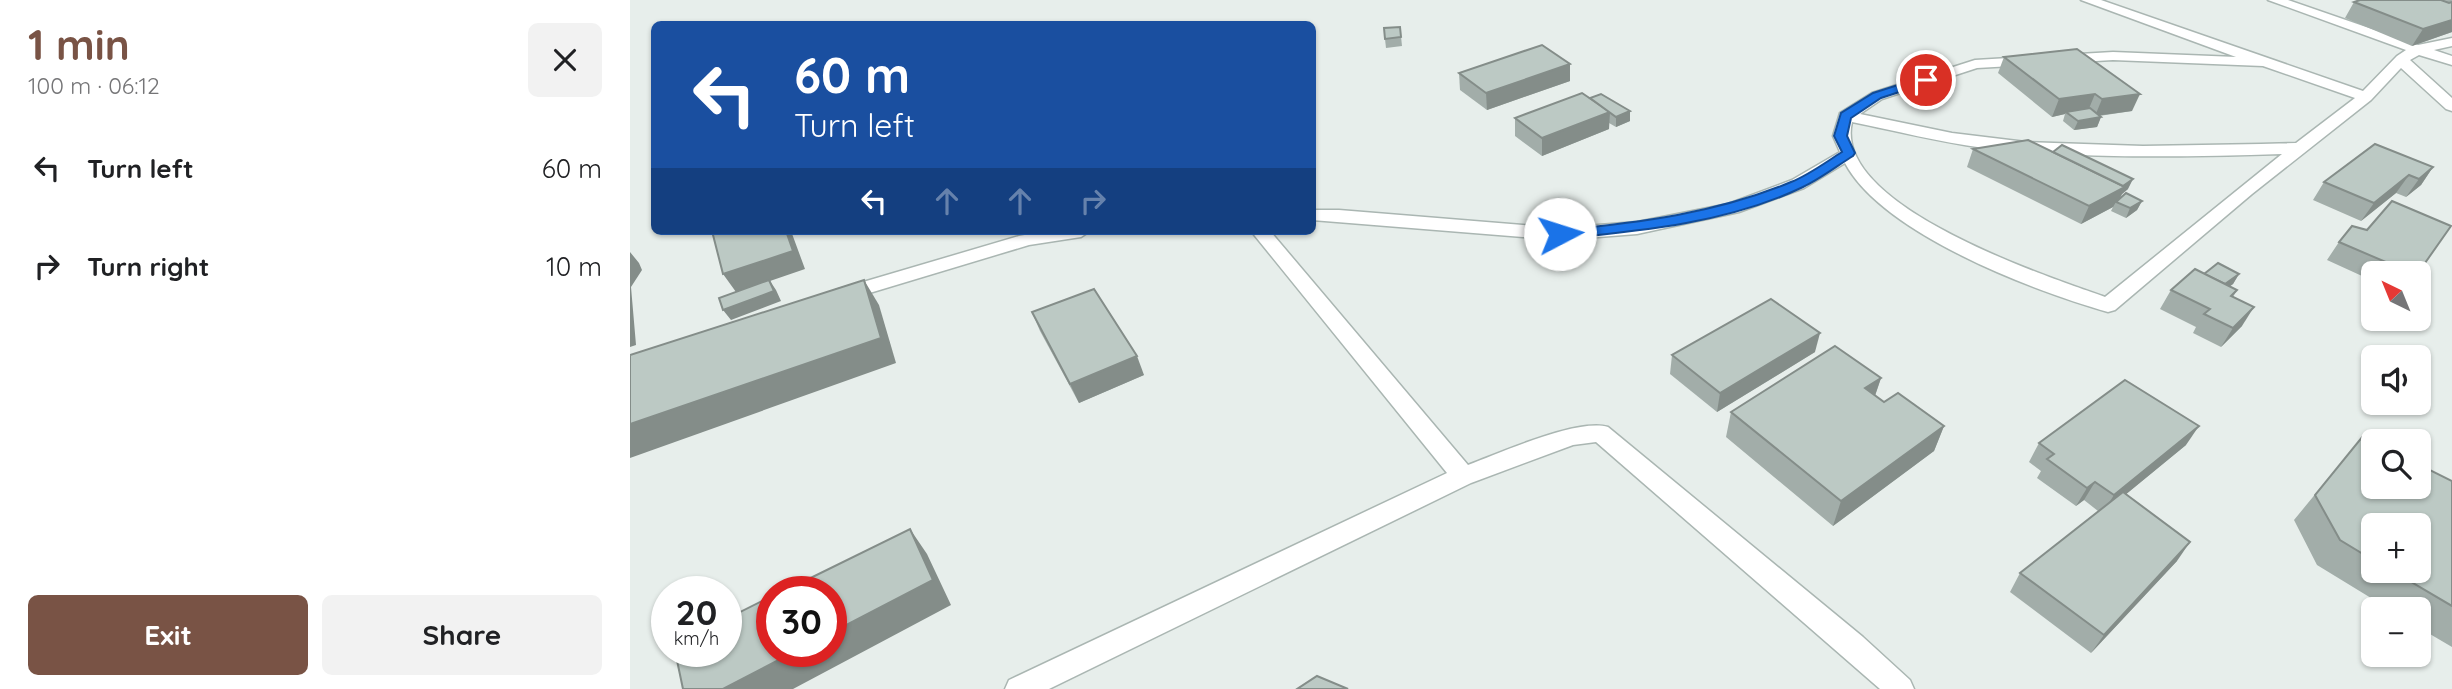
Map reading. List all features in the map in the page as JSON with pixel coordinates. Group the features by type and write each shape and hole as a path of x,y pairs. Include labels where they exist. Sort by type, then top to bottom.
{"street":[{"path":"2088,0 2366,97"},
{"path":"2276,0 2452,61"},
{"path":"2261,62 2113,56 1975,64 1877,96 1846,116 1841,136 1859,172 1893,207 1977,257 2108,305 2366,97 2402,61 2418,49 2452,42"},
{"path":"2402,61 2452,106"},
{"path":"1846,116 1984,143 2049,148 2181,153 2300,148"},
{"path":"1316,215 1560,234 1637,228 1733,208 1798,184 1849,153"},
{"path":"828,300 1026,240 1057,235"},
{"path":"1263,235 1463,476"},
{"path":"1019,689 1463,476 1571,437 1600,433 1853,646 1900,689"}],"building":[{"path":"2354,2 2452,2 2452,20 2423,29"},
{"path":"1400,27 1401,37 1385,39 1384,28"},
{"path":"1542,45 1570,64 1486,93 1459,73"},
{"path":"2077,49 2140,94 2102,99 2095,94 2059,99 2004,57"},
{"path":"1582,93 1610,112 1542,138 1515,118"},
{"path":"1601,94 1630,111 1616,117 1590,98"},
{"path":"2090,108 2101,117 2078,121 2066,112"},
{"path":"2028,140 2125,187 2089,206 1973,149"},
{"path":"2375,144 2433,167 2419,179 2409,175 2374,203 2324,182"},
{"path":"2062,145 2133,179 2123,186 2053,152"},
{"path":"2126,193 2142,201 2130,208 2116,202"},
{"path":"2392,201 2451,226 2426,261 2383,261 2339,242 2352,226 2367,230"},
{"path":"713,235 787,235 793,251 723,274"},
{"path":"2218,263 2239,274 2225,284 2204,274"},
{"path":"2195,269 2237,290 2231,296 2254,307 2233,328 2204,314 2210,309 2171,290"},
{"path":"769,280 774,291 723,310 719,298"},
{"path":"864,280 881,338 630,424 630,355"},
{"path":"1094,289 1137,356 1070,384 1032,312"},
{"path":"1771,299 1820,333 1720,393 1672,355"},
{"path":"1835,346 1881,378 1865,388 1884,402 1898,393 1944,426 1841,501 1731,412"},
{"path":"2125,380 2199,426 2114,495 2095,482 2087,488 2047,459 2054,454 2039,443"},
{"path":"2361,438 2361,499 2431,499 2431,470 2452,481 2452,606 2413,583 2431,583 2431,513 2361,513 2361,553 2340,540 2315,495"},
{"path":"2123,492 2190,542 2104,635 2020,573"},
{"path":"910,529 933,580 847,625 847,576 815,576"},
{"path":"756,604 756,667 765,667 723,689 683,689 678,667 742,667 742,611"},
{"path":"1317,676 1348,689 1297,689"}],"route":[{"path":"1560,234 1637,228 1733,208 1798,184 1849,153 1841,136 1846,116 1877,96 1926,80"}]}
